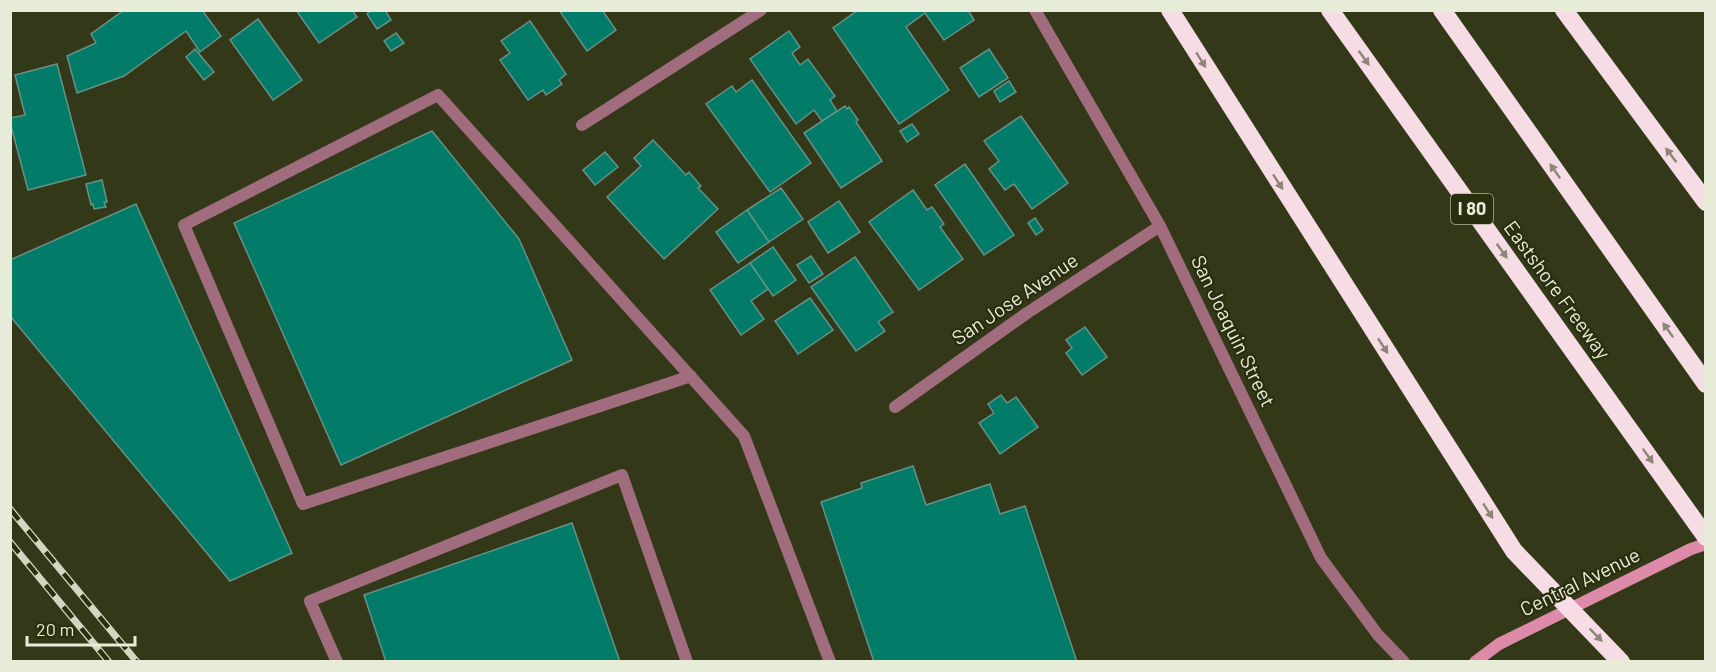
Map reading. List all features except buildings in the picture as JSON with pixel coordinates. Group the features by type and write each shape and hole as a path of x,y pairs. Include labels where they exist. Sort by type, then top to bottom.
{"highway":[{"path":"1170,10 1514,551 1621,662"},
{"name":"Eastshore Freeway","path":"1330,10 1706,537"},
{"path":"1442,10 1703,381"},
{"path":"1564,10 1706,202"}],"main road":[{"name":"Central Avenue","path":"1475,662 1499,644 1691,549 1706,544"}],"street":[{"path":"582,125 761,10"},
{"name":"San Joaquin Street","path":"1035,10 1160,226 1321,558 1378,635 1404,662"},
{"path":"691,376 303,504 184,225 438,95 691,376 744,436 830,662"},
{"name":"San Jose Avenue","path":"895,407 1027,313 1160,226"},
{"path":"337,662 309,601 622,475 687,662"}],"railway":[{"path":"10,509 137,662"},
{"path":"10,542 109,662"}]}
